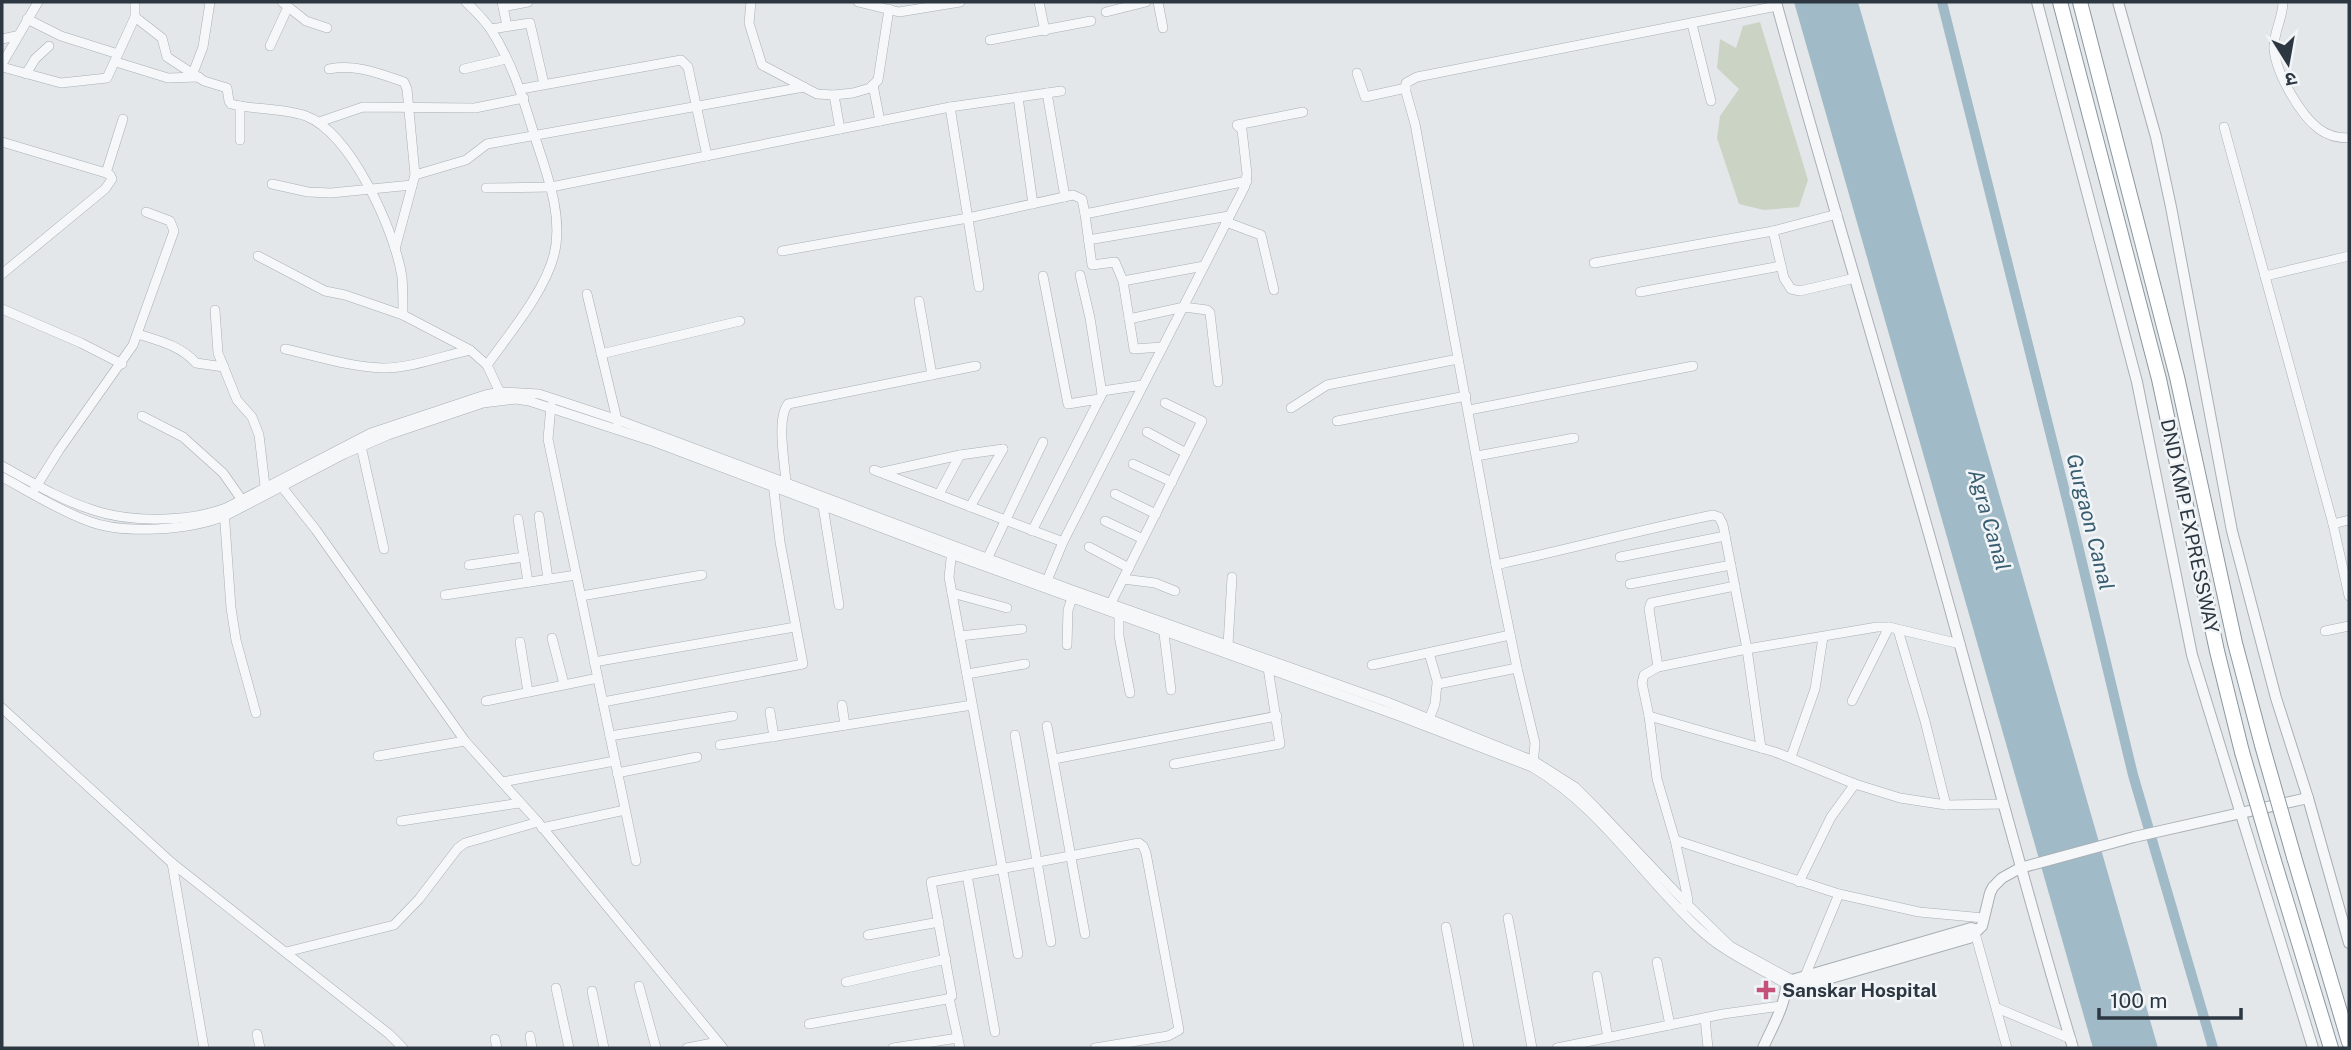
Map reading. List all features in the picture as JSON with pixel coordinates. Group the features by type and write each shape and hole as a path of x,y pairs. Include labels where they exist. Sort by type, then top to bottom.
{"highway":[{"name":"DND KMP EXPRESSWAY","path":"2060,2 2159,379 2217,651 2242,752 2331,1048"},
{"name":"DND KMP EXPRESSWAY","path":"2080,2 2177,377 2235,643 2349,1042"}],"street":[{"path":"38,2 16,36 2,65 61,83 103,79 110,74 135,17 135,2"},
{"path":"196,75 210,2"},
{"path":"467,2 491,29 522,93 551,187 556,224 554,255 542,282 487,365"},
{"path":"507,26 503,4 527,2"},
{"path":"751,2 749,23 762,65 817,94 834,95 861,90 878,80 889,9"},
{"path":"858,2 889,9 960,2"},
{"path":"1039,2 1045,31"},
{"path":"1106,12 1146,2"},
{"path":"1158,2 1163,28"},
{"path":"2037,2 2137,382 2192,655 2313,1048"},
{"path":"2118,2 2156,137 2232,531 2276,698 2344,905 2349,943"},
{"path":"2283,2 2274,46 2280,73 2312,123 2331,136 2349,138"},
{"path":"270,46 285,4 306,21 327,28"},
{"path":"1533,764 1535,743 1496,565 1415,124 1405,88 1408,80 1413,78 1692,24 1776,4 2072,1044"},
{"path":"135,17 162,38 167,57 196,75 227,88 231,104 303,115 319,122 343,145 370,189 395,249 402,277 403,314"},
{"path":"27,19 61,36 168,78 196,75"},
{"path":"990,40 1091,21"},
{"path":"491,29 527,22 530,25 544,84"},
{"path":"1692,24 1710,101"},
{"path":"2,39 16,36"},
{"path":"26,74 35,59 48,46"},
{"path":"464,69 506,59"},
{"path":"319,122 356,108 475,108 544,84 681,60 688,66 707,156"},
{"path":"328,69 373,70 404,82 407,89 415,174 395,249"},
{"path":"1357,72 1365,97 1405,88"},
{"path":"873,85 880,121"},
{"path":"415,174 466,160 487,144 804,87"},
{"path":"486,188 551,187 950,107 1061,91"},
{"path":"1047,93 1065,197"},
{"path":"834,95 840,129"},
{"path":"1018,97 1033,204"},
{"path":"240,106 240,140"},
{"path":"950,107 979,287"},
{"path":"1045,584 1063,542 1247,181 1242,130 1237,125 1304,113"},
{"path":"106,173 123,119"},
{"path":"2224,127 2333,524 2349,596"},
{"path":"2,142 106,173 110,175 111,184 2,274"},
{"path":"1085,214 1247,181"},
{"path":"272,184 321,193 412,185"},
{"path":"782,251 968,218 1078,195 1082,199 1092,265 1114,261 1123,281 1133,349 1162,346"},
{"path":"34,489 65,440 122,364 138,334 174,231 170,221 146,212"},
{"path":"1594,263 1773,231 1836,214"},
{"path":"1088,240 1227,219 1261,235 1274,290"},
{"path":"1773,231 1787,284 1795,290 1855,278"},
{"path":"258,256 325,291 403,314 470,350 487,365 502,396"},
{"path":"2264,276 2349,256"},
{"path":"1123,281 1204,266"},
{"path":"1640,292 1782,266"},
{"path":"1032,531 1101,395 1080,275"},
{"path":"1043,276 1068,404 1143,385"},
{"path":"587,294 618,425"},
{"path":"919,301 932,375"},
{"path":"1129,319 1184,307 1203,308 1210,313 1218,382"},
{"path":"2,309 122,364"},
{"path":"215,310 218,353 237,400 252,417 260,435 265,486"},
{"path":"601,354 740,321"},
{"path":"138,334 172,345 189,355 196,363 224,367"},
{"path":"285,349 356,365 383,368 470,350"},
{"path":"1291,408 1327,385 1458,359"},
{"path":"786,482 782,421 783,410 788,404 976,366"},
{"path":"1469,410 1693,366"},
{"path":"2,466 87,521 114,527 182,527 204,523 371,433 466,401 540,394 828,505 1224,646 1533,764 1569,783 1596,808 1724,950 1794,985 1971,928 1976,932 2007,1048"},
{"path":"2,477 94,511 116,515 178,518 225,512 265,486 279,483 361,446 502,396 618,425"},
{"path":"1337,421 1466,396"},
{"path":"1109,607 1202,421 1165,403"},
{"path":"551,407 548,439 636,861"},
{"path":"142,416 183,437 223,473 242,500"},
{"path":"1147,432 1186,453"},
{"path":"1477,456 1573,438"},
{"path":"988,557 1043,442"},
{"path":"361,446 384,549"},
{"path":"970,507 1003,449 877,471 939,494 970,507 1032,531 1063,542"},
{"path":"939,494 960,455"},
{"path":"1133,464 1172,482"},
{"path":"773,482 786,482 828,505"},
{"path":"603,702 803,664 773,482"},
{"path":"279,483 316,530 465,740 540,825 720,1045"},
{"path":"1115,494 1156,514"},
{"path":"828,505 839,605"},
{"path":"225,512 231,608 236,640 256,713"},
{"path":"114,527 116,515"},
{"path":"1496,565 1713,515 1719,517 1747,649 1761,748"},
{"path":"539,516 548,579"},
{"path":"518,519 527,582"},
{"path":"2333,524 2349,520"},
{"path":"1105,521 1143,539"},
{"path":"1620,557 1725,536"},
{"path":"1089,547 1129,568"},
{"path":"952,549 988,557 1045,584"},
{"path":"952,549 948,572 1018,954"},
{"path":"469,565 524,557"},
{"path":"1630,584 1731,565"},
{"path":"445,595 576,575"},
{"path":"581,596 702,575"},
{"path":"1224,646 1232,577"},
{"path":"1123,579 1155,583 1175,591"},
{"path":"1658,667 1649,609 1651,603 1735,586"},
{"path":"952,593 1007,608"},
{"path":"1067,645 1066,622 1073,594"},
{"path":"1109,607 1119,615 1163,626"},
{"path":"1119,615 1119,636 1130,694"},
{"path":"1163,626 1171,690"},
{"path":"2325,631 2349,626"},
{"path":"594,662 795,627"},
{"path":"1684,907 1688,895 1657,779 1643,677 1658,667 1865,628 1893,628 1959,644"},
{"path":"1852,702 1893,628"},
{"path":"1893,628 1925,721 1946,805"},
{"path":"960,636 1022,629"},
{"path":"1372,664 1510,635"},
{"path":"1791,757 1815,689 1823,637"},
{"path":"552,638 564,684"},
{"path":"520,642 528,692"},
{"path":"1224,646 1268,668 1279,668"},
{"path":"1428,723 1435,704 1437,683 1429,653"},
{"path":"967,674 1025,664"},
{"path":"1174,764 1279,745 1277,716 1268,668"},
{"path":"1437,683 1517,668"},
{"path":"486,701 598,678"},
{"path":"842,705 845,725"},
{"path":"720,746 972,705"},
{"path":"2,708 172,863 388,1034 402,1048"},
{"path":"770,712 774,737"},
{"path":"610,736 733,716"},
{"path":"1054,760 1277,716"},
{"path":"1649,716 1791,757 1855,784 1900,798 1946,805 2003,804"},
{"path":"1048,726 1085,934"},
{"path":"1015,735 1051,942"},
{"path":"378,756 465,740"},
{"path":"617,773 697,757"},
{"path":"502,782 615,761"},
{"path":"1799,882 1831,817 1855,784"},
{"path":"1976,932 1982,926 1993,887 2020,868 2134,837 2308,798"},
{"path":"401,821 520,803"},
{"path":"286,953 394,925 465,843 540,825 625,810"},
{"path":"1675,840 1839,894 1919,912 1984,918"},
{"path":"960,1048 949,998 952,992 931,882 1139,843 1143,846 1179,1030 1168,1036 1095,1048"},
{"path":"172,863 204,1048"},
{"path":"967,875 995,1032"},
{"path":"1763,1048 1781,1006 1839,894"},
{"path":"1508,918 1532,1048"},
{"path":"868,935 939,922"},
{"path":"1446,926 1469,1048"},
{"path":"846,982 946,959"},
{"path":"1657,962 1670,1025"},
{"path":"1597,976 1608,1038"},
{"path":"639,986 656,1048"},
{"path":"556,988 569,1048"},
{"path":"592,991 604,1048"},
{"path":"809,1024 949,998"},
{"path":"1557,1048 1705,1018 1781,1006"},
{"path":"1997,1009 2072,1044"},
{"path":"1705,1018 1708,1048"},
{"path":"257,1034 260,1048"},
{"path":"530,1036 533,1048"},
{"path":"893,1048 958,1038"},
{"path":"687,1048 720,1045"}],"green space":[{"path":"1760,22 1808,180 1799,207 1764,210 1739,204 1717,138 1720,116 1739,89 1717,68 1720,39 1736,48 1743,26"}],"water":[{"name":"Agra Canal","path":"1794,2 1858,2 2158,1048 2093,1048"}],"waterway":[{"name":"Gurgaon Canal","path":"1942,2 2133,775 2213,1048"}],"place":[{"name":"Sanskar Hospital","path":"1766,990"}]}
